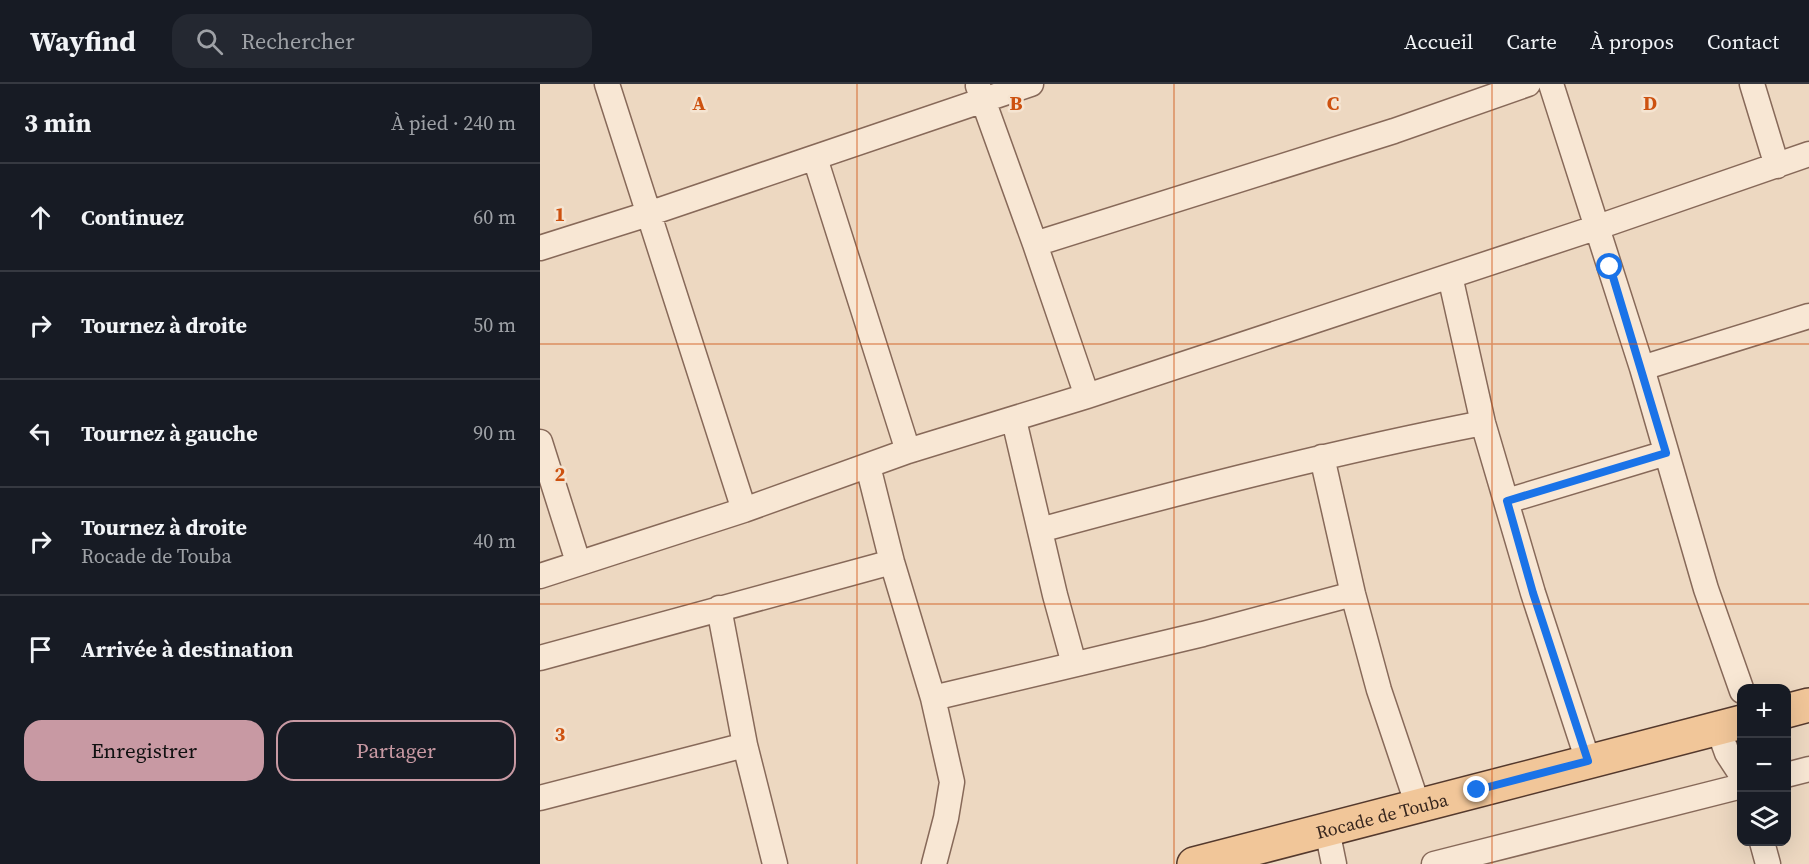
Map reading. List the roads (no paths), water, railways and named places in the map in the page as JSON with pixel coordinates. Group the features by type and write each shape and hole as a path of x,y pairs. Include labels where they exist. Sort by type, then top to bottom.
{"main road":[{"path":"1791,710 1809,705"},
{"name":"Rocade de Touba","path":"1194,864 1730,725"}],"street":[{"path":"607,84 744,510"},
{"path":"540,248 815,158 980,92 1031,84"},
{"path":"1035,244 1395,131 1528,84"},
{"path":"1551,84 1642,368 1706,589 1740,684"},
{"path":"1752,84 1777,166"},
{"path":"980,92 1087,396"},
{"path":"540,576 744,510 908,451 1014,420 1598,227 1809,154"},
{"path":"815,158 908,451"},
{"path":"1450,276 1484,423 1533,593 1588,761"},
{"path":"1642,368 1809,316"},
{"path":"1014,420 1055,595 1074,664"},
{"path":"1040,530 1322,457 1399,439 1484,423"},
{"path":"540,442 578,562"},
{"path":"1507,501 1666,453"},
{"path":"1322,457 1353,594 1379,690 1418,806"},
{"path":"868,466 892,562 933,698 952,782 946,818 934,864"},
{"path":"540,658 892,562"},
{"path":"933,698 1203,634 1353,594"},
{"path":"719,608 745,745 775,864"},
{"path":"1730,725 1727,753 1737,768"},
{"path":"540,798 745,745"},
{"path":"1791,774 1809,769"},
{"path":"1434,864 1737,787"},
{"path":"1327,830 1334,864"},
{"path":"1763,846 1767,864"}]}
